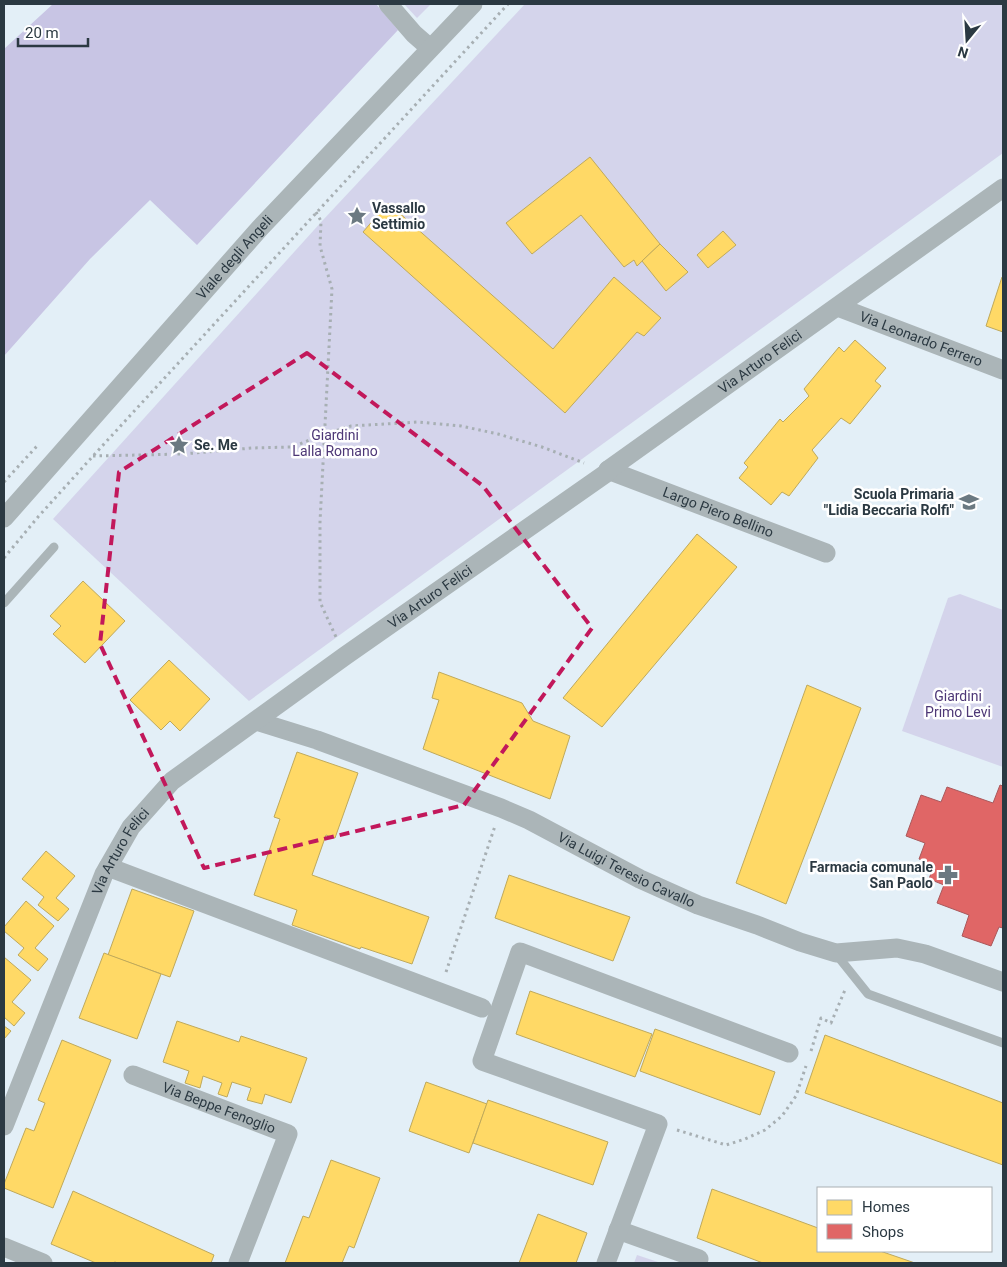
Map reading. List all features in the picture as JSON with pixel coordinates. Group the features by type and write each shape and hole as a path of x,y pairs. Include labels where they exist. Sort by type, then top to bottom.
{"street":[{"path":"388,4 414,34 430,48"},
{"name":"Viale degli Angeli","path":"4,518 260,228 473,4"},
{"name":"Via Arturo Felici","path":"4,1126 108,867 131,827 172,781 1003,188"},
{"name":"Via Leonardo Ferrero","path":"838,307 1003,370"},
{"name":"Largo Piero Bellino","path":"608,471 826,553"},
{"name":"Via Luigi Teresio Cavallo","path":"256,721 317,740 501,808 529,820 640,879 698,905 800,942 836,953 897,948 924,954 1003,982"},
{"path":"108,867 482,1008"},
{"path":"606,1263 658,1124 482,1061 520,952 789,1053"},
{"name":"Via Beppe Fenoglio","path":"133,1075 288,1134 238,1263"},
{"path":"618,1230 699,1259"},
{"path":"4,1246 43,1263"}],"lane":[{"path":"4,603 54,547"},
{"path":"836,953 868,994 1003,1043"}],"path":[{"path":"4,558 38,516 508,4"},
{"path":"316,212 321,221 320,246 332,289 320,522 320,602 345,656"},
{"path":"93,456 183,454 252,448 292,447 351,426 418,422 461,426 498,434 542,447 608,471"},
{"path":"439,992 501,808"},
{"path":"810,1052 821,1018 831,1023 852,974"},
{"path":"658,1124 726,1145 746,1139 765,1130 782,1116 796,1096 807,1061"}],"highlighted area":[{"path":"307,353 483,486 592,628 464,805 204,868 100,644 119,472"}],"green space":[{"path":"404,4 431,4 417,18"},
{"name":"Giardini Lalla Romano","path":"525,4 1003,4 1003,153 249,701 53,519 323,220"},
{"name":"Giardini Primo Levi","path":"960,594 1003,610 1003,767 902,731 948,598"},
{"path":"637,1255 661,1263 634,1263"}],"shaded area":[{"path":"53,4 376,4 398,30 197,245 150,200 90,259 4,356 4,49"}],"building: Homes":[{"path":"590,157 660,244 637,266 634,260 624,267 581,215 532,254 506,223"},
{"path":"388,203 553,349 614,277 661,318 644,336 637,332 565,413 363,232"},
{"path":"723,231 736,245 708,268 697,255"},
{"path":"660,244 688,272 666,291 642,261"},
{"path":"1003,277 1003,332 986,326"},
{"path":"855,340 886,368 875,381 881,386 850,424 841,418 812,450 818,458 789,496 782,492 771,505 739,478 748,467 744,463 780,419 783,422 809,396 804,389 839,347 844,352"},
{"path":"697,534 737,567 602,727 563,698"},
{"path":"83,581 125,621 85,663 53,634 61,626 50,616"},
{"path":"169,660 210,699 180,731 170,721 161,730 130,700"},
{"path":"439,672 522,703 533,721 570,736 550,799 423,749 439,700 432,698"},
{"path":"807,685 861,708 786,904 736,883"},
{"path":"297,752 358,773 335,838 326,835 312,875 429,917 412,964 361,947 360,949 292,925 297,910 254,895 280,819 274,817"},
{"path":"46,851 75,876 56,898 69,909 58,921 38,905 44,897 22,879"},
{"path":"509,875 630,917 613,961 495,918"},
{"path":"132,889 194,911 170,977 108,955"},
{"path":"26,901 54,926 35,948 48,959 38,971 18,955 24,948 4,931 4,927"},
{"path":"104,953 161,974 137,1039 79,1018"},
{"path":"4,957 31,980 12,1002 25,1013 14,1026 4,1017"},
{"path":"530,991 652,1034 635,1077 516,1034"},
{"path":"177,1021 239,1042 241,1036 307,1058 291,1103 265,1094 262,1104 247,1100 251,1088 232,1082 227,1097 218,1094 222,1083 203,1076 200,1088 185,1083 189,1071 163,1062"},
{"path":"4,1026 11,1031 4,1039"},
{"path":"655,1029 775,1072 760,1115 640,1071"},
{"path":"825,1035 1003,1103 1003,1165 805,1093"},
{"path":"62,1040 111,1060 53,1208 4,1188 4,1184 26,1128 34,1131 45,1103 38,1100"},
{"path":"426,1082 487,1104 469,1153 409,1131"},
{"path":"488,1100 608,1142 593,1185 473,1143"},
{"path":"331,1160 380,1178 354,1248 349,1246 342,1263 285,1263 303,1216 309,1218"},
{"path":"712,1189 817,1228 817,1252 883,1252 915,1263 763,1263 697,1238"},
{"path":"73,1191 214,1255 211,1263 96,1263 51,1244"},
{"path":"538,1214 587,1233 576,1263 519,1263"}],"building: Shops":[{"path":"1000,785 1003,786 1003,928 999,927 991,946 962,936 969,915 937,903 944,885 929,879 934,865 919,859 925,843 906,836 921,795 941,802 947,787 993,803"}],"place":[{"name":"Vassallo Settimio","path":"357,216"},
{"name":"Se. Me","path":"179,445"},
{"name":"Scuola Primaria \"Lidia Beccaria Rolfi\"","path":"969,502"},
{"name":"Farmacia comunale San Paolo","path":"948,875"}]}
